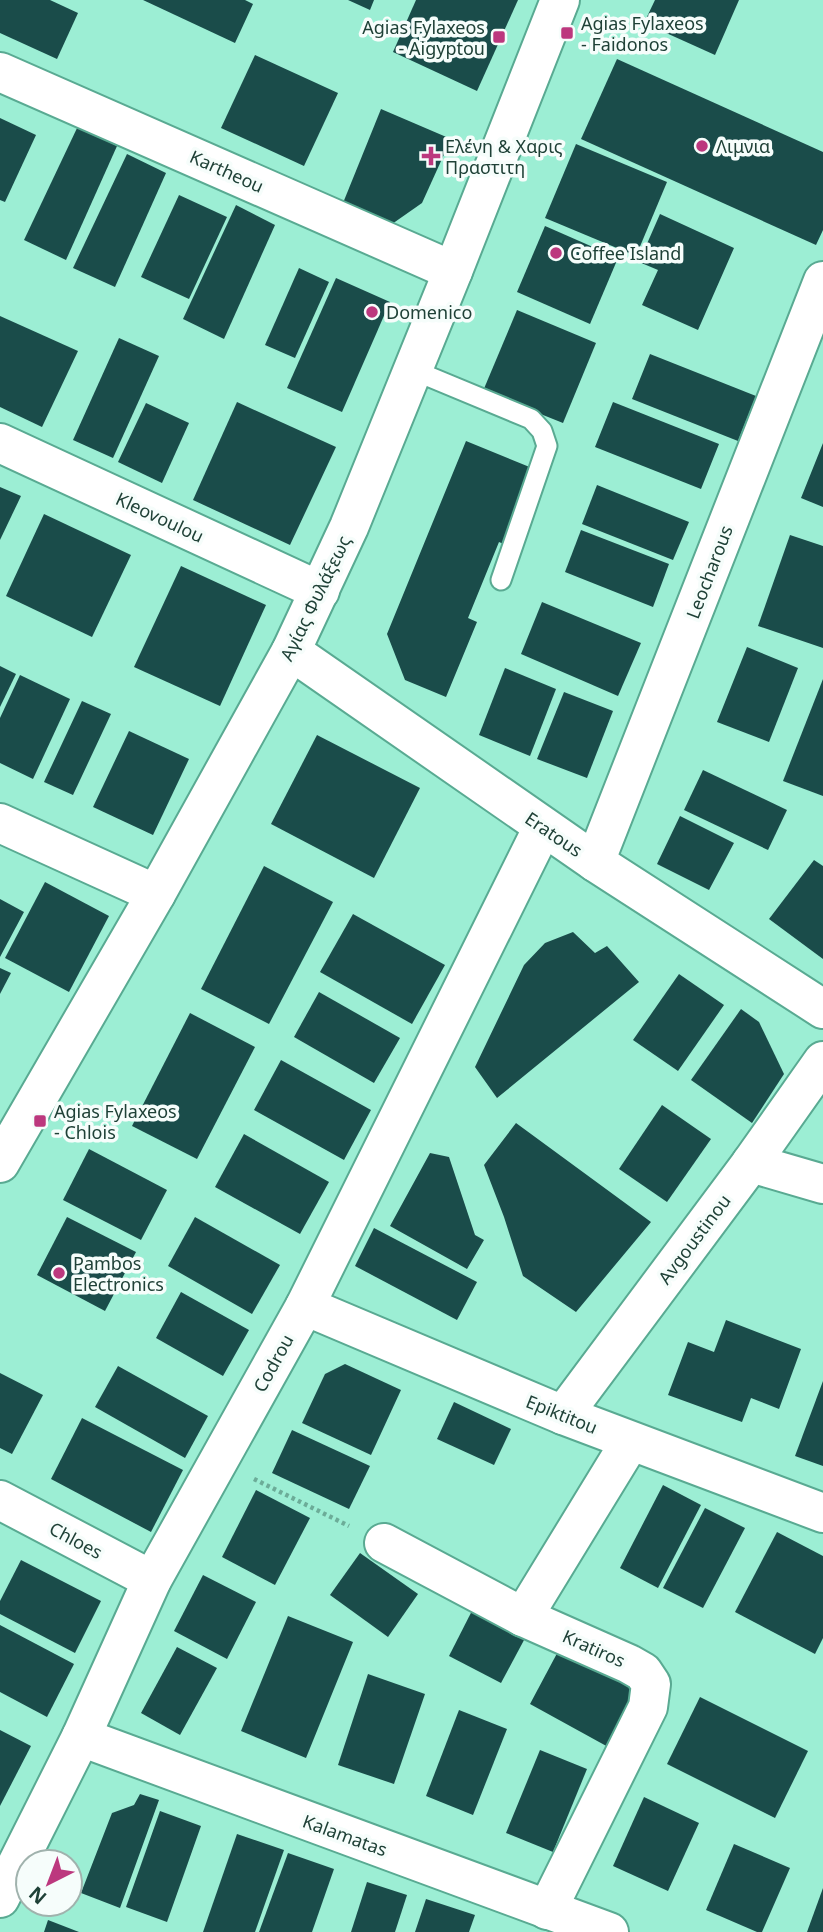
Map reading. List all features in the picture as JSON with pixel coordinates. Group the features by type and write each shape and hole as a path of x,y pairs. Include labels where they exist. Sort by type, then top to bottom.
{"street":[{"name":"Αγίας Φυλάξεως","path":"0,1163 156,894 291,651 320,591 413,370 560,0"},
{"name":"Kartheou","path":"0,72 453,271"},
{"name":"Leocharous","path":"596,862 823,281"},
{"name":"Kleovoulou","path":"0,443 320,591"},
{"name":"Eratous","path":"291,651 543,827 823,1009"},
{"path":"0,823 156,894"},
{"name":"Codrou","path":"0,1898 81,1737 152,1580 304,1306 543,827"},
{"name":"Avgoustinou","path":"563,1415 751,1163 823,1061"},
{"path":"751,1163 823,1184"},
{"name":"Epiktitou","path":"304,1306 563,1415 823,1513"},
{"path":"523,1617 630,1441"},
{"name":"Chloes","path":"0,1500 152,1580"},
{"name":"Kratiros","path":"384,1543 523,1617 629,1664 643,1672 651,1684 648,1707 547,1910"},
{"name":"Kalamatas","path":"81,1737 608,1932"}],"lane":[{"path":"413,370 531,419 542,431 547,446 501,580"}],"path":[{"path":"218,1461 384,1543"}],"building":[{"path":"0,0 50,0 78,13 57,59 0,33"},
{"path":"143,0 245,0 253,4 235,43"},
{"path":"348,0 374,0 370,10"},
{"path":"416,0 518,0 477,91 393,52"},
{"path":"655,0 739,0 715,55 644,23"},
{"path":"255,55 338,93 304,166 221,128"},
{"name":"Λιμνια","path":"617,59 823,152 823,230 816,245 581,139"},
{"path":"381,109 451,139 422,203 392,224 343,203"},
{"path":"0,118 36,135 5,202 0,200"},
{"path":"78,126 117,146 66,260 24,240"},
{"path":"576,144 667,182 636,256 545,218"},
{"path":"127,154 166,173 115,287 73,268"},
{"path":"179,195 227,217 189,299 141,277"},
{"path":"236,205 275,225 224,339 183,319"},
{"path":"660,214 734,248 698,330 642,305 658,270 639,262"},
{"path":"545,226 618,258 590,324 517,292"},
{"path":"299,268 329,282 295,358 265,345"},
{"path":"336,278 390,302 342,412 287,388"},
{"path":"517,310 596,343 563,423 483,391"},
{"path":"0,316 78,351 42,427 0,407"},
{"path":"119,338 159,356 113,458 73,440"},
{"path":"650,354 756,396 738,441 632,399"},
{"path":"237,402 336,447 290,545 193,500"},
{"path":"613,402 719,444 701,489 595,447"},
{"path":"146,403 189,423 162,483 118,462"},
{"path":"466,441 532,468 512,514 520,518 508,546 499,542 468,618 477,622 446,697 405,680 387,634"},
{"path":"823,443 823,507 801,498"},
{"path":"597,485 689,522 673,560 582,524"},
{"path":"0,487 21,496 0,540"},
{"path":"44,514 131,555 92,637 6,596"},
{"path":"581,530 669,564 653,607 565,572"},
{"path":"790,535 823,546 823,648 758,626"},
{"path":"181,566 266,605 220,706 134,667"},
{"path":"542,602 641,643 618,696 521,654"},
{"path":"747,647 798,668 769,742 717,722"},
{"path":"0,666 16,674 0,707"},
{"path":"505,668 556,689 530,756 479,735"},
{"path":"20,675 70,699 33,779 0,763 0,718"},
{"path":"823,679 823,796 783,781"},
{"path":"564,692 613,711 587,778 537,759"},
{"path":"82,701 111,714 73,795 44,782"},
{"path":"129,731 189,759 153,835 93,807"},
{"path":"317,735 420,788 374,878 271,824"},
{"path":"703,770 787,810 768,850 684,810"},
{"path":"680,816 734,843 709,890 657,864"},
{"path":"814,860 823,866 823,959 769,919"},
{"path":"264,866 333,902 269,1024 201,989"},
{"path":"45,882 109,916 69,992 5,958"},
{"path":"0,899 24,912 0,957"},
{"path":"353,914 445,965 412,1024 320,972"},
{"path":"573,932 595,953 607,946 639,982 497,1098 475,1067 524,965 545,943"},
{"path":"0,968 11,973 0,994"},
{"path":"679,974 724,1005 678,1071 633,1040"},
{"path":"319,992 400,1038 374,1083 294,1037"},
{"path":"741,1009 759,1022 784,1074 752,1123 691,1080"},
{"path":"190,1013 255,1047 197,1159 132,1126"},
{"path":"281,1060 371,1110 344,1160 254,1110"},
{"path":"662,1105 711,1139 667,1202 619,1169"},
{"path":"516,1123 651,1222 576,1312 523,1276 484,1165"},
{"path":"244,1134 329,1182 300,1234 215,1187"},
{"path":"89,1149 167,1190 141,1240 63,1200"},
{"path":"430,1153 449,1157 475,1235 484,1240 467,1269 390,1226"},
{"path":"67,1217 136,1252 105,1311 37,1275"},
{"path":"195,1217 280,1265 252,1314 168,1266"},
{"path":"374,1228 477,1282 457,1320 355,1266"},
{"path":"181,1292 249,1330 223,1376 156,1338"},
{"path":"726,1320 801,1349 779,1409 751,1398 742,1422 668,1395 688,1342 714,1352"},
{"path":"345,1364 401,1390 371,1455 302,1423 325,1374"},
{"path":"118,1366 208,1416 185,1458 95,1407"},
{"path":"0,1373 43,1395 12,1454 0,1448"},
{"path":"823,1381 823,1466 795,1456"},
{"path":"454,1402 511,1429 494,1465 437,1439"},
{"path":"82,1418 183,1470 151,1532 51,1479"},
{"path":"292,1430 370,1466 349,1509 272,1473"},
{"path":"663,1485 701,1505 658,1588 620,1568"},
{"path":"256,1490 310,1518 275,1585 222,1557"},
{"path":"705,1508 745,1528 703,1608 663,1588"},
{"path":"777,1532 823,1556 823,1638 815,1654 735,1612"},
{"path":"360,1553 418,1594 388,1637 330,1595"},
{"path":"21,1560 101,1601 75,1653 0,1614 0,1601"},
{"path":"203,1575 256,1602 227,1659 174,1631"},
{"path":"478,1599 531,1627 501,1683 449,1656"},
{"path":"288,1616 353,1642 306,1758 241,1731"},
{"path":"0,1625 74,1664 47,1717 0,1692"},
{"path":"562,1644 642,1687 610,1748 530,1704"},
{"path":"177,1647 217,1668 180,1735 141,1713"},
{"path":"368,1674 425,1694 394,1784 338,1765"},
{"path":"700,1697 808,1751 775,1818 667,1764"},
{"path":"459,1710 507,1729 473,1815 426,1796"},
{"path":"0,1730 31,1746 0,1806"},
{"path":"540,1750 587,1769 553,1852 506,1833"},
{"path":"140,1794 159,1800 120,1908 84,1894 84,1885 112,1813 134,1805"},
{"path":"644,1797 699,1823 668,1891 613,1866"},
{"path":"160,1811 201,1826 167,1922 126,1907"},
{"path":"237,1834 284,1850 255,1932 203,1932"},
{"path":"734,1844 790,1868 762,1932 706,1910"},
{"path":"288,1853 334,1869 312,1932 259,1932"},
{"path":"367,1882 407,1895 395,1932 351,1932"},
{"path":"823,1888 823,1932 807,1932"},
{"path":"426,1899 475,1915 469,1932 415,1932"},
{"path":"48,1920 79,1932 44,1932"}],"place":[{"name":"Agias Fylaxeos - Faidonos","path":"567,33"},
{"name":"Agias Fylaxeos - Aigyptou","path":"499,37"},
{"name":"Λιμνια","path":"702,146"},
{"name":"Ελένη & Χαρις Πραστιτη","path":"431,156"},
{"name":"Coffee Island","path":"556,253"},
{"name":"Domenico","path":"372,312"},
{"name":"Agias Fylaxeos - Chlois","path":"40,1121"},
{"name":"Pambos Electronics","path":"59,1273"}]}
